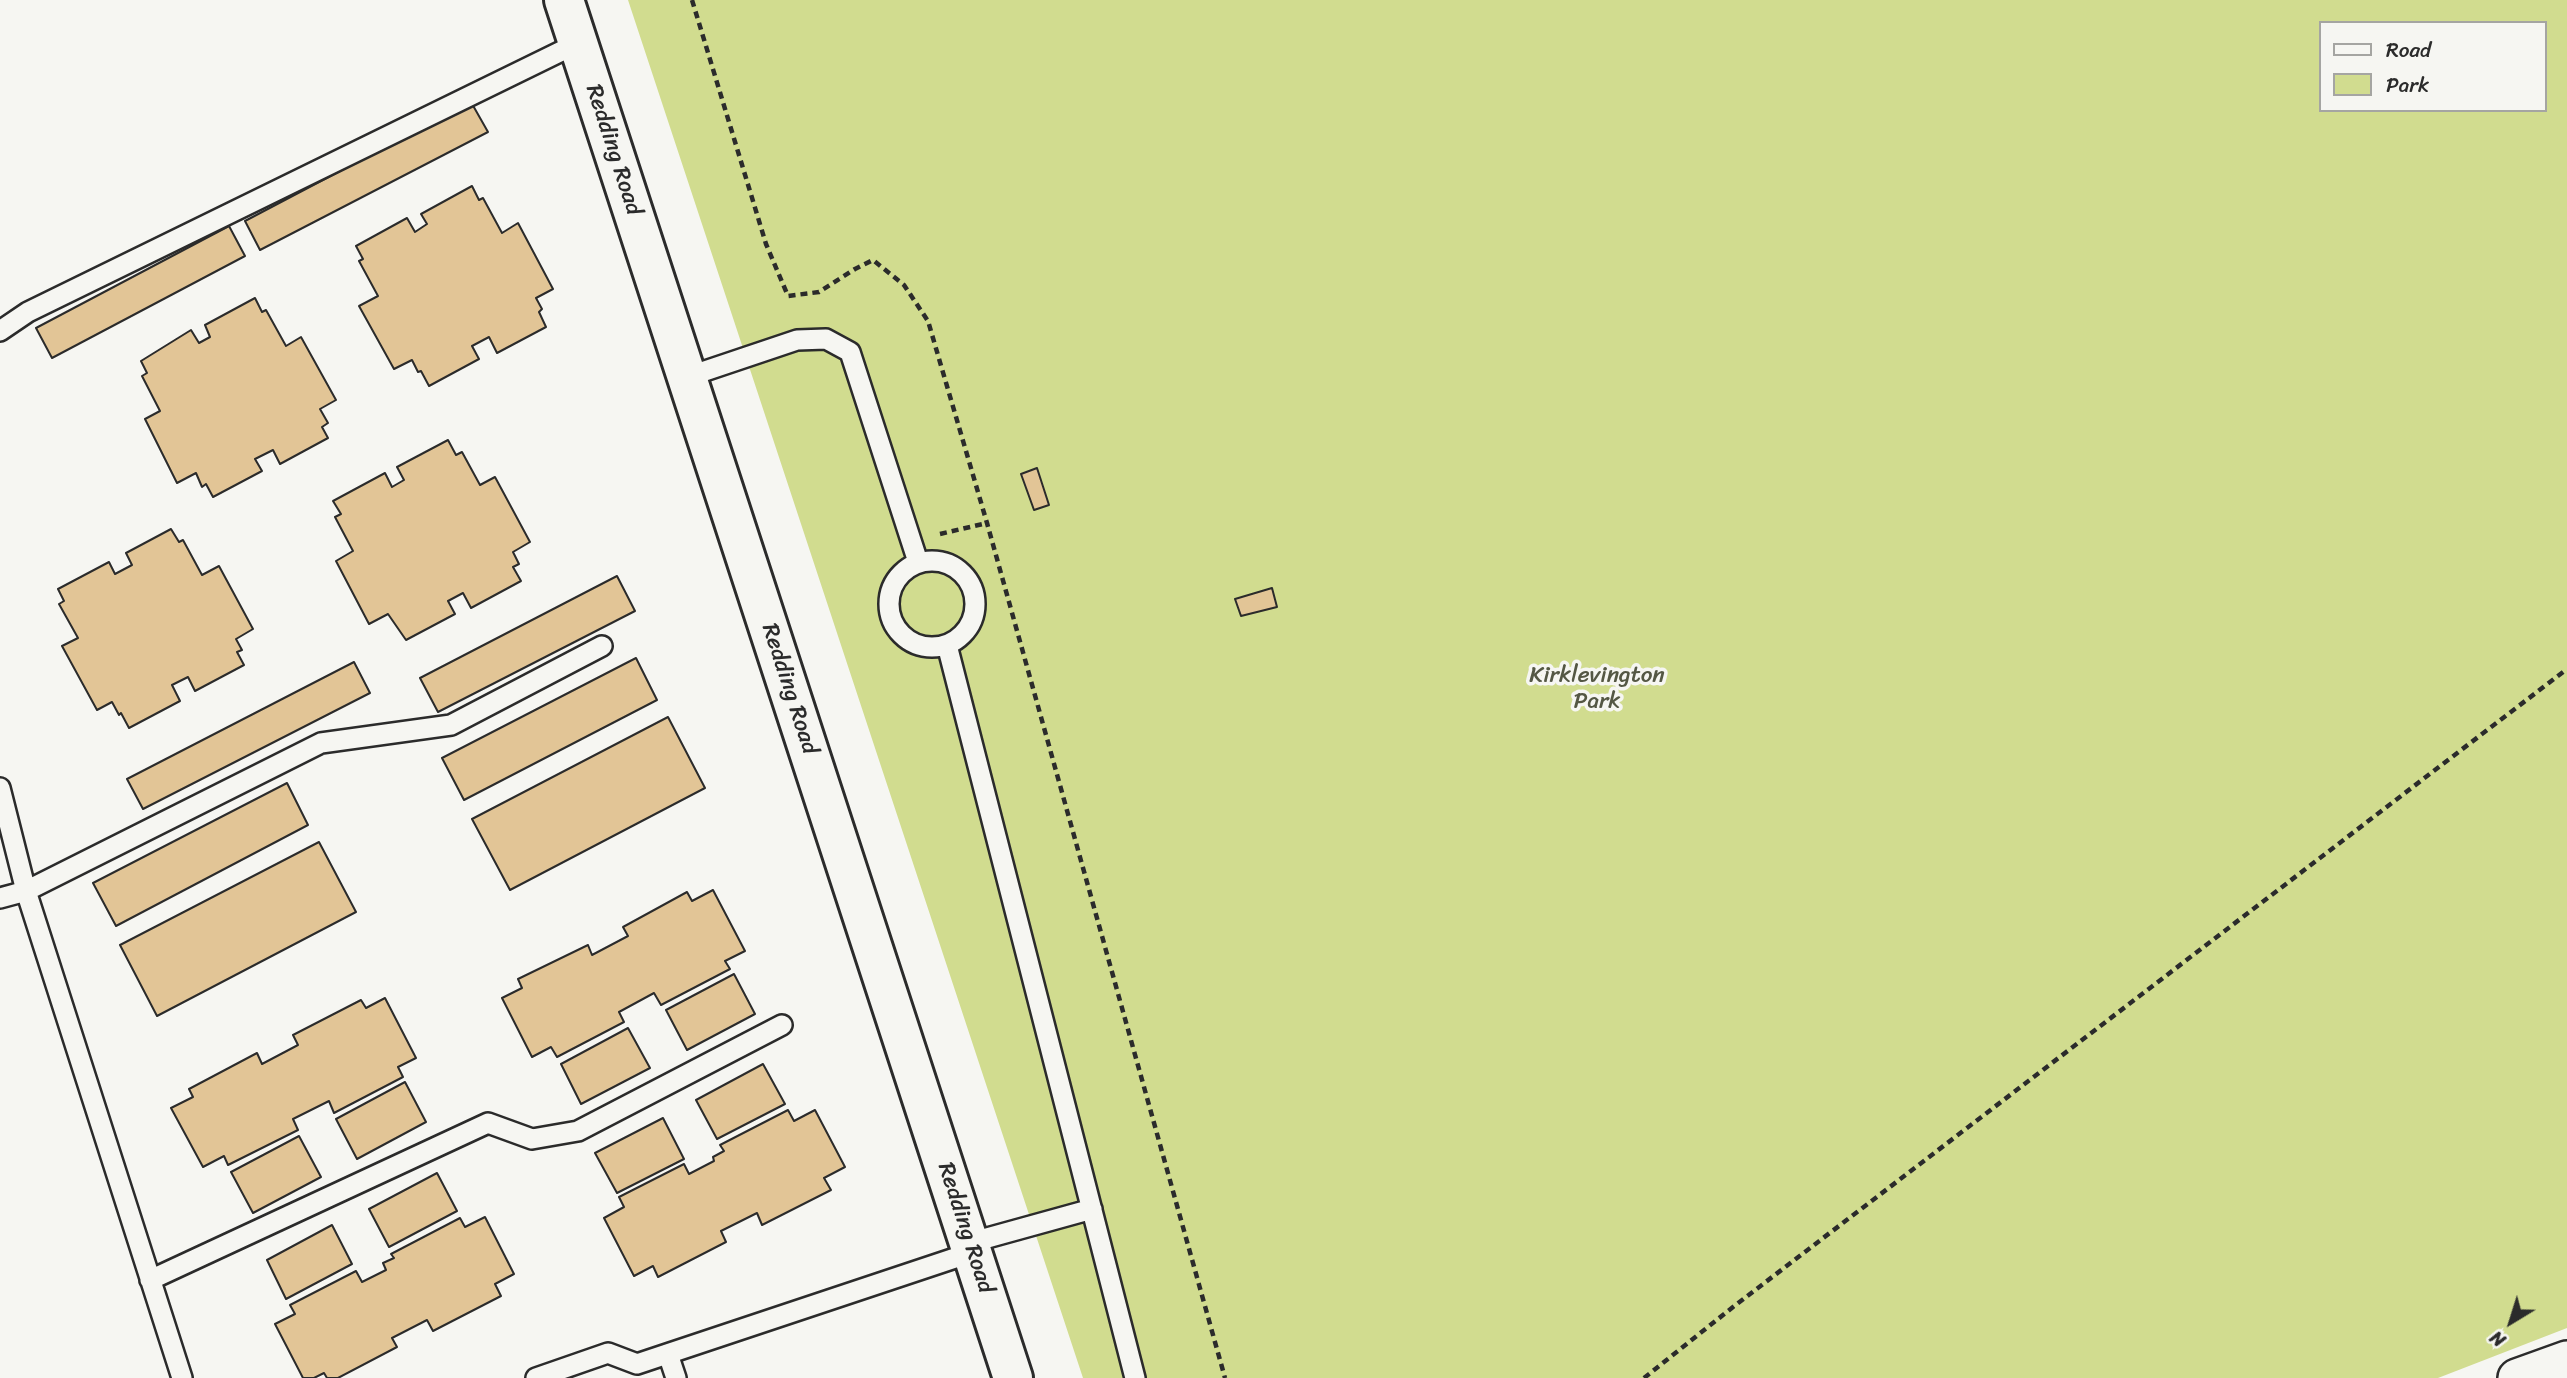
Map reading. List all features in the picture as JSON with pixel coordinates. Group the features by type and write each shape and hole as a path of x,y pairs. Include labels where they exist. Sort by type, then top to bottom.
{"street":[{"name":"Redding Road","path":"564,0 1013,1378"},
{"path":"2517,1378 2567,1360"}],"lane":[{"path":"0,331 28,312 578,43"},
{"path":"687,377 797,340 826,339 850,352 918,562"},
{"path":"935,560 951,564 965,574 974,590 976,607 972,623 962,636 947,645 930,648 914,643 900,633 891,618 889,601 893,585 903,571 918,562 935,560"},
{"path":"947,645 1135,1378"},
{"path":"0,898 26,891 321,743 451,725 602,646"},
{"path":"0,788 26,891 182,1378"},
{"path":"150,1280 488,1123 533,1139 578,1131 782,1025"},
{"path":"536,1378 608,1353 633,1371 668,1354 971,1247 1092,1209"},
{"path":"668,1354 676,1378"}],"path":[{"path":"692,0 766,244 788,296 819,292 873,260 904,285 928,321 987,523 1225,1378"},
{"path":"911,541 987,523"},
{"path":"1644,1378 1744,1298 2567,670"}],"green space":[{"name":"Kirklevington Park","path":"628,0 2567,0 2567,1328 2438,1378 1083,1378"}],"building":[{"path":"471,102 488,132 260,250 245,221"},
{"path":"472,186 479,200 483,198 502,233 518,223 553,289 536,298 546,327 497,353 489,337 472,346 479,359 429,386 412,360 394,369 359,306 378,296 359,261 363,259 356,246 407,218 415,232 427,224 421,214"},
{"path":"229,226 245,256 52,358 36,328"},
{"path":"255,298 262,312 266,310 286,346 301,337 336,400 320,409 328,423 322,427 328,438 280,464 273,450 255,459 262,471 213,497 206,484 202,487 196,473 177,483 145,419 160,411 142,376 147,373 141,361 191,330 199,343 210,337 205,325"},
{"path":"448,440 456,455 462,452 480,485 495,477 530,542 513,552 519,564 513,567 521,581 471,608 463,593 448,601 455,614 406,640 388,614 369,624 336,561 353,551 335,517 341,514 333,501 385,473 392,487 404,480 397,467"},
{"path":"1037,468 1049,505 1034,510 1021,474"},
{"path":"171,529 179,542 183,540 202,575 219,566 253,629 236,639 242,650 237,652 244,665 195,691 188,677 172,685 180,701 129,728 112,702 97,710 62,646 78,638 59,604 64,601 58,589 109,562 115,574 132,565 126,553"},
{"path":"617,576 635,611 438,712 420,678"},
{"path":"1272,588 1277,607 1241,616 1235,599"},
{"path":"636,658 657,700 464,800 442,758"},
{"path":"354,662 370,693 143,809 127,779"},
{"path":"668,717 705,788 510,890 472,819"},
{"path":"287,783 308,825 116,926 93,883"},
{"path":"319,842 356,912 157,1016 120,945"},
{"path":"713,890 745,951 725,961 730,969 661,1005 654,993 619,1012 624,1022 557,1057 551,1047 532,1057 502,998 522,988 518,979 588,945 592,955 628,936 623,927 687,892 692,901"},
{"path":"734,974 755,1014 687,1050 666,1010"},
{"path":"385,998 416,1058 398,1067 403,1077 334,1113 329,1101 293,1119 298,1130 228,1165 224,1156 203,1167 171,1108 193,1097 189,1089 257,1053 262,1064 298,1045 293,1035 361,1000 366,1008"},
{"path":"628,1028 650,1068 581,1104 561,1064"},
{"path":"763,1064 785,1104 717,1139 696,1100"},
{"path":"405,1082 426,1122 357,1159 336,1119"},
{"path":"788,1110 794,1121 815,1110 845,1167 824,1178 831,1190 762,1225 757,1213 721,1231 726,1242 658,1277 653,1266 634,1276 604,1218 624,1207 619,1197 684,1164 689,1174 714,1161 713,1157 724,1151 720,1145"},
{"path":"663,1118 684,1159 617,1193 595,1153"},
{"path":"299,1136 321,1177 253,1213 231,1172"},
{"path":"437,1173 457,1211 389,1247 369,1209"},
{"path":"485,1217 514,1274 495,1284 501,1296 433,1331 427,1320 392,1338 397,1347 338,1378 327,1378 324,1373 314,1378 303,1378 275,1324 295,1314 290,1305 356,1271 362,1282 386,1270 383,1263 394,1258 391,1254 460,1218 465,1227"},
{"path":"332,1225 352,1264 286,1299 267,1260"}]}
